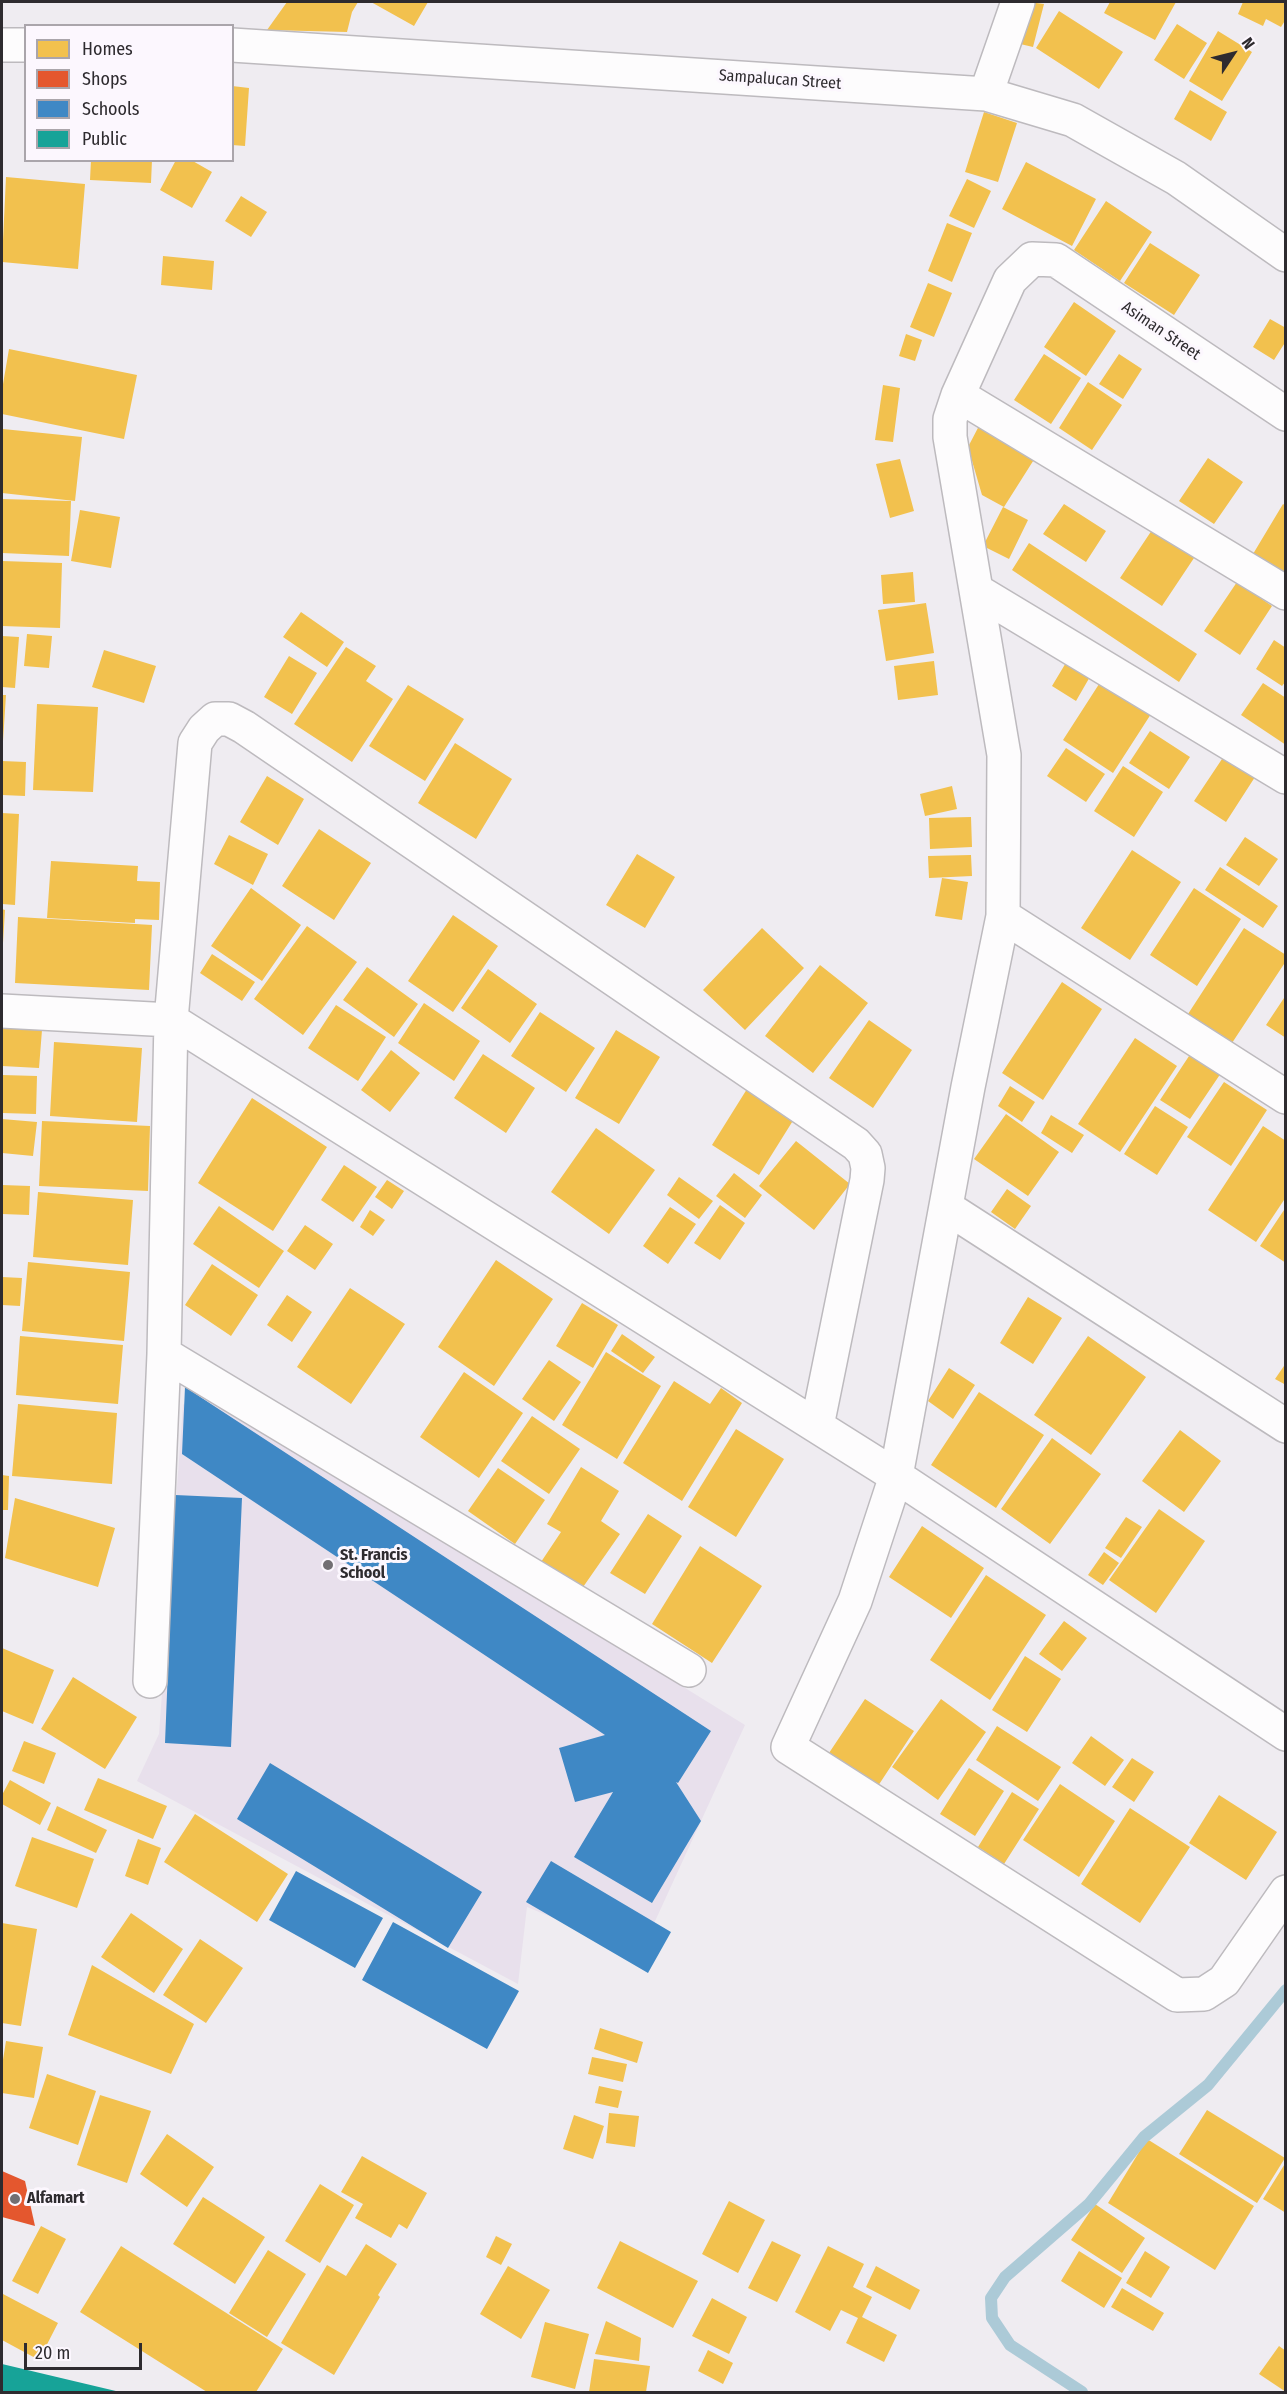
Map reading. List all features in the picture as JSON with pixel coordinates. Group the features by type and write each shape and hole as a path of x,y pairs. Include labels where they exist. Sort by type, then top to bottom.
{"street":[{"path":"986,94 1018,2"},
{"path":"2,45 24,45"},
{"name":"Sampalucan Street","path":"234,45 986,94 1073,120 1176,178 1286,255"},
{"name":"Asiman Street","path":"958,395 1010,280 1032,259 1056,260 1286,414"},
{"path":"1286,593 958,395 950,419 950,438 1004,755 1003,916 968,1087 896,1476 855,1601 788,1747 1177,1995 1204,1994 1224,1981 1286,1892"},
{"path":"977,591 1286,777"},
{"path":"150,1681 164,1354 171,1020 195,743 204,729 215,719 230,719 849,1140 864,1154 868,1168 867,1180 817,1426"},
{"path":"1003,916 1286,1097"},
{"path":"2,1011 171,1020 896,1476 1286,1734"},
{"path":"946,1207 1286,1426"},
{"path":"164,1354 689,1670"}],"shaded area":[{"name":"St. Francis School","path":"198,1387 745,1725 640,1954 527,1907 518,1984 137,1781 159,1734 183,1405"}],"building: Homes":[{"path":"287,2 358,2 352,12 347,32 267,30"},
{"path":"371,2 428,2 414,26"},
{"path":"1028,2 1044,4 1033,47 1016,43"},
{"path":"1110,2 1176,2 1155,40 1104,13"},
{"path":"1243,2 1286,2 1286,19 1281,27 1266,19 1263,26 1238,14"},
{"path":"1059,11 1123,52 1099,89 1036,48"},
{"path":"1177,24 1207,43 1184,79 1154,60"},
{"path":"1218,31 1252,52 1222,101 1189,81"},
{"path":"234,86 249,88 245,146 234,145"},
{"path":"1190,90 1227,112 1211,141 1174,119"},
{"path":"984,112 1017,123 998,182 965,172"},
{"path":"91,162 152,162 151,183 90,180"},
{"path":"175,162 194,162 212,172 192,208 160,190"},
{"path":"1026,162 1096,199 1072,246 1002,209"},
{"path":"6,177 85,184 78,269 2,262"},
{"path":"967,179 991,191 974,228 949,216"},
{"path":"241,196 267,212 251,237 225,221"},
{"path":"1106,201 1152,232 1120,281 1074,250"},
{"path":"947,223 972,233 952,282 928,271"},
{"path":"1150,243 1200,275 1174,315 1124,283"},
{"path":"163,256 214,261 212,290 161,285"},
{"path":"928,283 952,293 934,337 910,327"},
{"path":"1074,302 1116,331 1086,376 1044,347"},
{"path":"1270,319 1286,328 1286,341 1274,360 1253,347"},
{"path":"906,334 922,340 915,361 899,356"},
{"path":"9,349 137,375 124,439 2,414 2,390"},
{"path":"1044,354 1081,378 1051,424 1014,400"},
{"path":"1119,354 1142,369 1123,399 1099,384"},
{"path":"1088,382 1122,405 1092,450 1059,428"},
{"path":"883,385 900,388 893,442 875,440"},
{"path":"980,424 1035,458 1004,507 982,495 968,447"},
{"path":"3,429 82,437 75,501 2,493"},
{"path":"1208,458 1243,482 1214,524 1179,501"},
{"path":"900,459 914,511 890,518 876,464"},
{"path":"2,499 71,501 69,556 2,553"},
{"path":"1064,504 1106,531 1086,562 1043,534"},
{"path":"1283,504 1286,506 1286,574 1253,554"},
{"path":"1003,507 1028,520 1009,559 983,546"},
{"path":"80,510 120,517 111,568 71,561"},
{"path":"1152,530 1194,558 1162,606 1120,578"},
{"path":"1029,543 1197,654 1179,682 1012,570"},
{"path":"2,561 62,563 60,628 2,626"},
{"path":"913,572 915,602 883,604 881,575"},
{"path":"1237,582 1272,606 1240,655 1204,631"},
{"path":"926,603 934,653 886,661 878,610"},
{"path":"301,612 344,642 327,667 283,637"},
{"path":"27,634 52,636 49,668 24,666"},
{"path":"2,636 19,637 15,688 2,687"},
{"path":"1274,640 1286,648 1286,681 1282,686 1256,669"},
{"path":"346,647 376,666 366,681 393,699 352,762 294,724"},
{"path":"104,650 156,666 144,703 92,687"},
{"path":"289,656 317,673 292,714 264,697"},
{"path":"934,661 938,695 898,700 894,666"},
{"path":"1067,661 1091,675 1076,701 1052,686"},
{"path":"1101,681 1151,714 1113,773 1063,740"},
{"path":"1263,683 1286,698 1286,745 1241,715"},
{"path":"408,685 464,719 425,781 369,746"},
{"path":"2,695 6,695 3,741 2,741"},
{"path":"37,704 98,707 93,792 33,790"},
{"path":"1150,731 1190,757 1169,789 1129,763"},
{"path":"455,743 512,779 476,839 418,803"},
{"path":"1066,748 1105,774 1086,802 1047,776"},
{"path":"1224,756 1255,777 1226,822 1194,801"},
{"path":"2,761 26,762 25,796 2,795"},
{"path":"1123,766 1163,792 1134,837 1094,811"},
{"path":"267,776 304,799 278,845 240,822"},
{"path":"952,786 957,809 925,816 920,794"},
{"path":"2,813 19,814 15,905 2,904"},
{"path":"971,817 972,847 930,849 929,818"},
{"path":"319,829 371,863 334,920 282,886"},
{"path":"229,835 268,854 253,885 214,864"},
{"path":"1245,837 1278,859 1259,886 1226,865"},
{"path":"1132,850 1181,882 1130,960 1081,928"},
{"path":"637,854 675,877 645,928 606,905"},
{"path":"971,855 972,876 929,878 928,856"},
{"path":"51,861 138,866 137,881 160,882 159,920 135,919 135,923 47,918"},
{"path":"1220,867 1278,906 1263,928 1205,890"},
{"path":"942,878 968,882 962,920 935,916"},
{"path":"251,888 301,925 262,981 211,946"},
{"path":"1194,888 1241,919 1197,986 1150,955"},
{"path":"2,909 5,910 3,943 2,943"},
{"path":"453,915 498,946 453,1012 408,981"},
{"path":"18,917 152,925 149,990 15,983"},
{"path":"307,926 357,962 303,1035 254,999"},
{"path":"762,928 804,968 745,1030 703,990"},
{"path":"1244,928 1286,955 1286,961 1232,1043 1188,1014"},
{"path":"212,954 255,982 242,1001 200,973"},
{"path":"820,965 868,1003 813,1073 765,1036"},
{"path":"367,967 418,1004 394,1037 343,1000"},
{"path":"488,969 537,1004 510,1043 461,1008"},
{"path":"1062,982 1102,1009 1043,1100 1002,1073"},
{"path":"1286,995 1286,1038 1266,1025"},
{"path":"424,1003 480,1041 454,1081 398,1043"},
{"path":"336,1005 386,1037 358,1081 308,1048"},
{"path":"540,1012 595,1048 566,1092 511,1056"},
{"path":"869,1020 912,1050 873,1108 829,1078"},
{"path":"2,1028 42,1030 39,1068 2,1066"},
{"path":"616,1030 660,1057 619,1124 575,1098"},
{"path":"1135,1038 1177,1066 1120,1152 1078,1124"},
{"path":"54,1042 142,1048 137,1122 50,1116"},
{"path":"391,1050 420,1073 390,1112 361,1090"},
{"path":"1191,1053 1221,1073 1190,1119 1160,1100"},
{"path":"483,1054 535,1088 506,1133 454,1098"},
{"path":"2,1075 37,1076 36,1114 2,1113"},
{"path":"1224,1082 1267,1110 1231,1166 1187,1137"},
{"path":"1010,1086 1035,1102 1022,1122 998,1106"},
{"path":"747,1089 794,1119 759,1175 712,1145"},
{"path":"252,1098 327,1147 273,1231 198,1183"},
{"path":"1155,1106 1188,1127 1157,1175 1124,1154"},
{"path":"1006,1114 1059,1152 1028,1196 974,1159"},
{"path":"1051,1115 1084,1135 1072,1153 1041,1133"},
{"path":"2,1119 37,1122 33,1156 2,1153"},
{"path":"42,1121 150,1126 148,1191 39,1186"},
{"path":"1263,1126 1286,1141 1286,1197 1256,1242 1208,1210"},
{"path":"596,1128 655,1170 609,1234 551,1192"},
{"path":"796,1141 850,1184 814,1230 759,1186"},
{"path":"344,1165 377,1187 353,1222 321,1200"},
{"path":"734,1173 762,1195 745,1218 716,1196"},
{"path":"679,1177 713,1201 699,1219 667,1195"},
{"path":"387,1180 404,1191 392,1209 375,1197"},
{"path":"2,1185 30,1186 29,1215 2,1214"},
{"path":"1007,1189 1031,1206 1015,1229 991,1212"},
{"path":"38,1192 133,1200 128,1265 33,1257"},
{"path":"720,1205 745,1223 720,1260 694,1243"},
{"path":"219,1206 284,1251 259,1288 193,1244"},
{"path":"670,1207 696,1224 668,1264 643,1246"},
{"path":"1286,1207 1286,1263 1260,1246"},
{"path":"370,1210 385,1220 373,1236 360,1227"},
{"path":"305,1225 333,1244 315,1270 287,1251"},
{"path":"496,1260 553,1299 494,1386 438,1347"},
{"path":"28,1262 130,1272 124,1341 22,1331"},
{"path":"212,1264 258,1295 231,1336 185,1305"},
{"path":"2,1277 22,1278 20,1306 2,1305"},
{"path":"350,1288 405,1324 351,1404 297,1367"},
{"path":"287,1295 312,1312 292,1342 267,1325"},
{"path":"1028,1297 1062,1318 1033,1364 1000,1343"},
{"path":"582,1303 618,1325 593,1368 556,1346"},
{"path":"622,1334 655,1357 643,1373 611,1351"},
{"path":"20,1336 123,1345 118,1404 16,1395"},
{"path":"1088,1336 1146,1377 1091,1455 1034,1415"},
{"path":"606,1352 661,1386 617,1459 562,1425"},
{"path":"549,1360 581,1382 554,1421 522,1399"},
{"path":"1286,1363 1286,1385 1275,1379"},
{"path":"949,1368 975,1385 953,1419 928,1401"},
{"path":"464,1372 523,1413 479,1478 420,1437"},
{"path":"674,1381 710,1404 721,1388 742,1403 682,1501 623,1463"},
{"path":"979,1392 1044,1435 996,1508 931,1465"},
{"path":"18,1404 117,1413 112,1484 12,1476"},
{"path":"532,1416 580,1449 549,1494 501,1461"},
{"path":"736,1429 784,1459 736,1537 688,1507"},
{"path":"1180,1430 1221,1461 1184,1512 1142,1481"},
{"path":"1052,1438 1101,1474 1050,1544 1001,1509"},
{"path":"581,1467 619,1491 601,1521 620,1534 581,1590 541,1562 561,1532 547,1524"},
{"path":"498,1468 545,1500 515,1544 468,1511"},
{"path":"2,1475 9,1476 8,1510 2,1510"},
{"path":"15,1498 115,1528 98,1587 5,1558"},
{"path":"1159,1509 1205,1541 1156,1613 1109,1580"},
{"path":"648,1514 682,1536 645,1594 610,1573"},
{"path":"1126,1517 1142,1527 1121,1558 1105,1548"},
{"path":"922,1526 984,1568 951,1618 889,1577"},
{"path":"700,1546 762,1586 712,1663 652,1624"},
{"path":"1104,1552 1119,1563 1103,1585 1088,1575"},
{"path":"986,1575 1046,1615 990,1700 930,1660"},
{"path":"1064,1621 1087,1638 1062,1671 1039,1654"},
{"path":"2,1648 54,1670 33,1724 2,1711"},
{"path":"1025,1656 1061,1679 1027,1732 992,1710"},
{"path":"73,1677 137,1717 105,1769 41,1729"},
{"path":"865,1699 914,1731 878,1786 829,1753"},
{"path":"941,1699 986,1732 938,1800 892,1767"},
{"path":"997,1726 1061,1767 1038,1801 976,1760"},
{"path":"1091,1736 1124,1760 1105,1786 1072,1763"},
{"path":"24,1741 56,1753 44,1784 12,1771"},
{"path":"1132,1758 1154,1772 1134,1802 1112,1787"},
{"path":"969,1768 1004,1791 975,1836 940,1814"},
{"path":"98,1778 167,1806 153,1839 84,1810"},
{"path":"10,1780 51,1803 40,1825 2,1804 2,1795"},
{"path":"1060,1784 1115,1821 1079,1877 1023,1840"},
{"path":"1012,1792 1039,1809 1004,1864 978,1847"},
{"path":"1219,1795 1277,1832 1246,1880 1189,1843"},
{"path":"57,1806 107,1830 96,1853 47,1830"},
{"path":"1130,1808 1190,1847 1140,1923 1081,1884"},
{"path":"195,1814 288,1874 257,1922 164,1862"},
{"path":"32,1837 94,1859 77,1908 15,1886"},
{"path":"138,1839 161,1848 148,1885 125,1876"},
{"path":"131,1913 183,1949 154,1993 101,1957"},
{"path":"2,1923 37,1929 21,2026 2,2023"},
{"path":"200,1939 243,1968 206,2023 163,1995"},
{"path":"92,1965 194,2024 171,2074 68,2035"},
{"path":"600,2028 643,2042 637,2063 594,2049"},
{"path":"6,2041 43,2047 34,2098 2,2093 2,2066"},
{"path":"592,2057 627,2064 623,2082 588,2074"},
{"path":"47,2074 96,2091 78,2145 29,2128"},
{"path":"599,2086 622,2091 618,2108 595,2103"},
{"path":"100,2095 151,2111 127,2183 77,2165"},
{"path":"1207,2110 1285,2158 1257,2203 1179,2154"},
{"path":"609,2113 639,2116 635,2147 606,2143"},
{"path":"574,2115 604,2126 593,2159 563,2149"},
{"path":"167,2134 214,2167 187,2207 140,2174"},
{"path":"1147,2139 1254,2206 1215,2270 1108,2203"},
{"path":"362,2156 427,2193 407,2229 399,2224 391,2238 355,2218 363,2204 341,2192"},
{"path":"1286,2162 1286,2213 1263,2199"},
{"path":"320,2184 354,2205 320,2263 285,2241"},
{"path":"203,2197 265,2237 235,2284 173,2244"},
{"path":"729,2201 765,2220 738,2273 702,2254"},
{"path":"1095,2204 1145,2238 1122,2273 1071,2240"},
{"path":"41,2226 66,2239 38,2294 12,2281"},
{"path":"496,2236 512,2244 501,2265 486,2257"},
{"path":"620,2241 698,2281 673,2328 597,2288"},
{"path":"772,2241 801,2255 777,2302 748,2288"},
{"path":"366,2244 397,2264 334,2375 281,2343 327,2265 346,2276"},
{"path":"121,2246 283,2349 256,2392 207,2392 80,2312"},
{"path":"828,2246 864,2264 853,2287 872,2297 862,2317 897,2335 884,2362 846,2343 858,2318 841,2310 830,2331 795,2312"},
{"path":"268,2250 306,2274 267,2337 229,2313"},
{"path":"1079,2251 1122,2278 1104,2308 1061,2281"},
{"path":"1145,2251 1170,2267 1151,2298 1126,2283"},
{"path":"508,2266 550,2290 521,2339 480,2314"},
{"path":"876,2266 920,2290 910,2310 866,2287"},
{"path":"1122,2288 1164,2313 1153,2331 1111,2307"},
{"path":"3,2294 58,2323 39,2360 2,2340"},
{"path":"712,2298 747,2317 729,2354 692,2336"},
{"path":"606,2321 641,2338 639,2361 595,2354"},
{"path":"545,2322 589,2334 575,2389 531,2377"},
{"path":"1279,2346 1286,2351 1286,2392 1259,2374"},
{"path":"708,2350 733,2363 723,2384 698,2371"},
{"path":"594,2359 650,2366 646,2392 589,2392"}],"building: Shops":[{"name":"Alfamart","path":"2,2171 25,2181 35,2226 2,2217"}],"building: Schools":[{"path":"185,1387 711,1731 678,1783 676,1782 701,1821 652,1903 574,1857 613,1792 575,1802 559,1748 605,1735 182,1454"},
{"path":"175,1495 242,1498 231,1747 165,1743"},
{"path":"270,1763 482,1892 448,1948 237,1819"},
{"path":"551,1861 671,1932 648,1973 526,1902"},
{"path":"296,1871 383,1918 355,1968 269,1920"},
{"path":"393,1922 519,1991 487,2049 362,1980"}],"building: Public":[{"path":"2,2364 120,2392 2,2392"}],"waterway":[{"path":"1082,2392 1010,2345 992,2318 991,2298 1005,2277 1089,2204 1144,2137 1208,2085 1286,1990"}],"place":[{"name":"St. Francis School","path":"328,1565"},
{"name":"Alfamart","path":"15,2199"}]}
